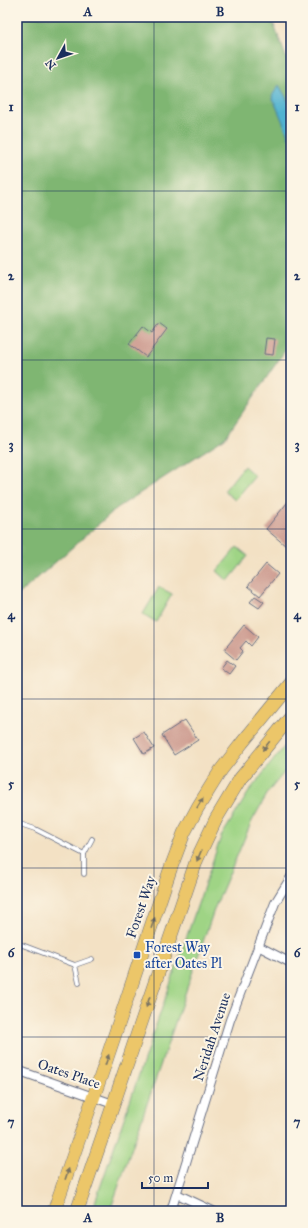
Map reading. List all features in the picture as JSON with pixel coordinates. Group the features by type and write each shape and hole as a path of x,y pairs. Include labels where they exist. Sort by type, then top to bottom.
{"main road":[{"name":"Forest Way","path":"54,1211 170,870 184,833 221,770 291,683"},
{"path":"77,1211 189,881 206,839 240,779 291,716"}],"street":[{"name":"Neridah Avenue","path":"171,1211 178,1194 230,1020 275,903 291,877"},
{"path":"258,946 291,962"},
{"name":"Oates Place","path":"17,1070 113,1104"},
{"path":"178,1194 213,1211"}],"lane":[{"path":"17,823 35,829 84,854"},
{"path":"84,874 84,854 92,839"},
{"path":"17,943 75,965 92,959"},
{"path":"75,965 79,983"}],"green space":[{"path":"17,17 271,17 291,70 291,342 225,438 117,508 17,596"},
{"path":"244,466 255,476 235,500 224,491"},
{"path":"237,547 248,556 228,581 217,571"},
{"path":"159,587 172,594 156,622 143,614"},
{"path":"291,738 291,764 269,791 252,821 215,907 110,1211 92,1211 221,837 250,790"}],"water":[{"path":"279,85 291,106 291,142 272,96"}],"building":[{"path":"159,323 167,329 146,357 129,344 143,326 152,333"},
{"path":"266,338 275,339 273,355 264,354"},
{"path":"291,498 291,540 286,546 266,529"},
{"path":"266,564 278,574 260,596 248,586"},
{"path":"255,596 264,602 259,608 250,602"},
{"path":"244,625 258,637 251,646 246,641 240,648 243,651 236,660 224,650"},
{"path":"227,660 235,666 229,674 221,668"},
{"path":"185,720 198,740 174,755 162,735"},
{"path":"144,732 154,748 144,754 134,738"}],"place":[{"name":"Forest Way after Oates Pl","path":"137,955"}]}
